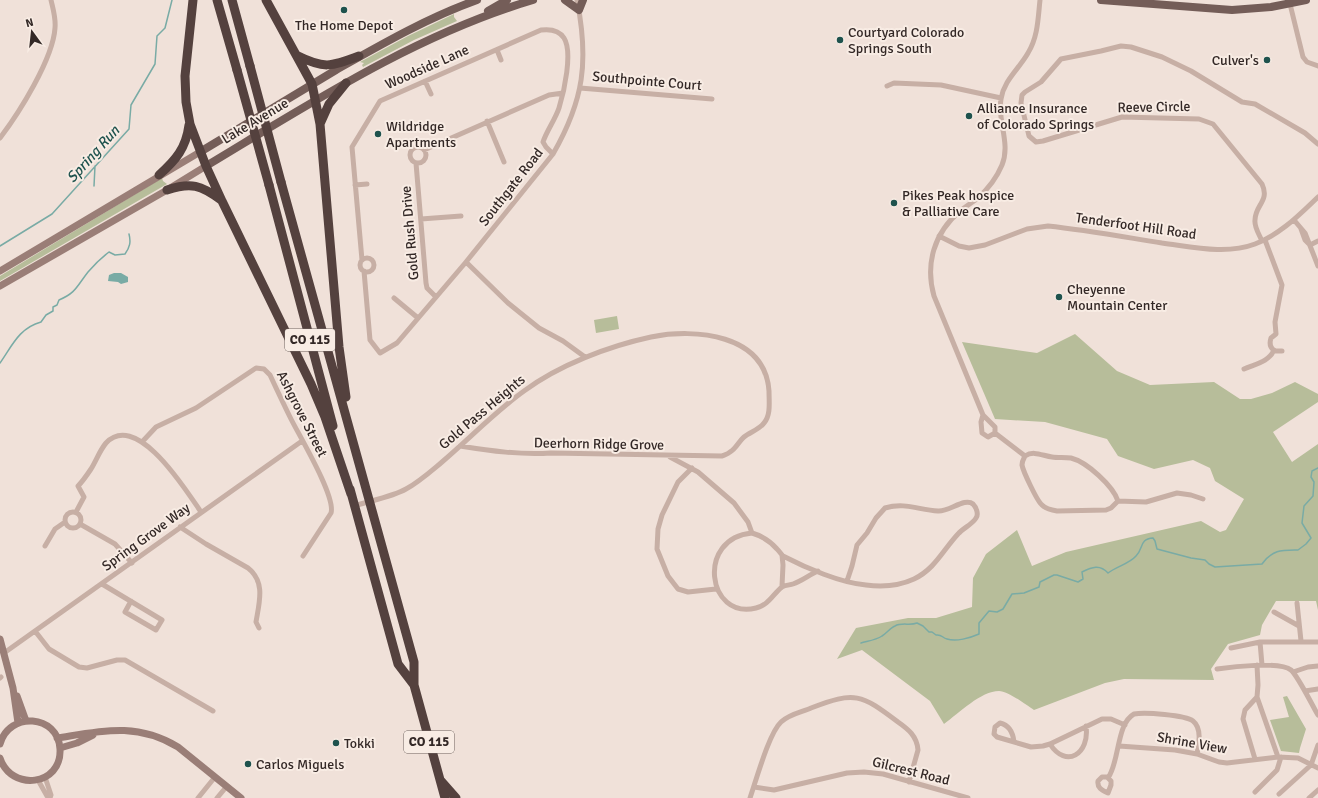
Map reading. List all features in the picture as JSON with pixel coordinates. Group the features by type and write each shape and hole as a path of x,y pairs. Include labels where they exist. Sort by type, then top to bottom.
{"highway":[{"path":"193,0 185,76 186,102 190,124 200,152 222,201 311,384 325,417 351,494"},
{"name":"CO 115","path":"217,0 269,186 354,506 398,664 414,685"},
{"name":"CO 115","path":"232,0 414,662 414,685 445,798"},
{"path":"266,0 312,84 320,124 340,355 344,389 355,450"},
{"path":"296,55 310,62 323,66 346,61 359,56"},
{"path":"320,124 329,104 346,83"},
{"path":"159,175 174,161 183,147 188,135 190,124"},
{"path":"167,190 184,185 193,185 209,191 222,201"},
{"path":"440,779 456,798"}],"main road":[{"name":"Lake Avenue","path":"200,152 359,56 424,22 477,0"},
{"path":"474,20 507,0"},
{"name":"Lake Avenue","path":"206,166 315,100 421,42 505,8 533,0"},
{"path":"565,0 579,10 583,0"},
{"path":"1101,0 1232,10 1271,7 1306,0"}],"street":[{"path":"0,138 31,89 52,45 55,16 51,0"},
{"name":"Southgate Road","path":"364,271 370,340 380,353 397,343 466,262 553,154 571,119 580,88 584,45 577,0"},
{"path":"994,433 995,430 993,424 983,415 932,288 931,260 935,243 944,228 954,217 981,195 1000,170 1005,150 1000,110 1001,98 1005,84 1024,59 1035,38 1040,0"},
{"path":"1290,4 1303,57 1307,62 1318,66"},
{"name":"Woodside Lane","path":"362,260 352,147 380,101 541,30 552,30 560,34 566,42 567,61 563,93"},
{"name":"Reeve Circle","path":"1264,240 1255,222 1256,214 1265,196 1265,189 1209,122 1199,119 1122,117 1036,142 1029,136 1021,104 1022,96 1025,92 1041,82 1061,59 1101,51 1116,46 1125,46 1162,57 1190,71 1244,103 1255,104 1305,133 1318,144"},
{"path":"497,50 501,60"},
{"path":"425,81 431,94"},
{"path":"887,86 894,83 941,86 1001,98"},
{"name":"Southpointe Court","path":"580,88 712,99"},
{"path":"424,150 549,95 563,93 556,114 543,142 553,154"},
{"path":"487,121 504,162"},
{"path":"416,147 419,147 424,150 426,155 424,160 416,163 411,159 410,152 416,147"},
{"name":"Lake Avenue","path":"0,271 200,152"},
{"name":"Gold Rush Drive","path":"416,163 426,283 427,288 436,297"},
{"name":"Lake Avenue","path":"0,286 206,166"},
{"path":"355,185 367,184"},
{"name":"Tenderfoot Hill Road","path":"939,236 958,246 969,248 985,245 1027,229 1048,226 1215,249 1238,248 1264,240 1281,230 1318,197"},
{"path":"421,219 461,216"},
{"path":"1294,220 1300,228 1305,240 1310,245 1318,266"},
{"path":"1264,240 1282,285 1275,322 1276,334 1270,341 1271,348 1277,352 1282,351"},
{"path":"1310,245 1318,241"},
{"path":"369,258 374,264 373,268 370,271 364,271 360,266 362,260 369,258"},
{"path":"466,262 508,303 539,328 563,341 585,357"},
{"path":"394,298 418,318"},
{"name":"Gold Pass Heights","path":"354,506 399,492 413,485 524,391 585,357 620,345 652,337 698,334 718,337 734,342 752,354 759,361 768,381 768,416 762,426 743,437 731,452 722,456 667,456"},
{"path":"1244,369 1268,359 1274,350"},
{"name":"Ashgrove Street","path":"142,442 156,427 196,408 253,370 261,368 267,371 270,374 317,469 329,496 332,507 331,513 303,556"},
{"path":"983,415 981,422 982,433 988,437 994,433"},
{"path":"994,433 1025,456"},
{"path":"76,512 84,497 78,486 91,470 106,443 121,435 132,437 142,442 169,468 201,512"},
{"name":"Spring Grove Way","path":"4,652 302,441"},
{"name":"Deerhorn Ridge Grove","path":"460,446 531,455 667,456 692,468 734,503 748,522 752,533"},
{"path":"1118,501 1113,490 1094,471 1071,458 1053,457 1032,453 1025,456 1023,460 1023,469 1038,501 1046,508 1056,511 1106,510 1111,508 1118,501 1146,502 1177,493 1203,499"},
{"path":"692,468 678,482 662,515 658,529 657,549 668,576 678,589 688,592 716,589"},
{"path":"818,571 794,584 782,586 766,603 755,608 747,609 728,603 716,589 715,582 715,565 720,551 731,540 742,535 752,533 765,539 782,555 818,571 847,581 864,585 896,585 913,580 934,565 958,534 975,520 977,515 976,509 968,502 940,511 900,505 884,508 857,545 847,581"},
{"path":"45,546 55,529 65,522 67,514 70,512 76,512 80,516 80,524 76,528 68,526 65,522"},
{"path":"80,524 116,544 132,562"},
{"path":"180,527 248,568 254,574 258,580 260,588 256,622 259,628"},
{"path":"782,555 782,586"},
{"path":"102,584 131,601 162,620 156,630 125,612 131,601"},
{"path":"1297,604 1301,642"},
{"path":"1274,612 1299,626"},
{"path":"35,631 49,649 74,665 87,668 117,660 125,660 213,711"},
{"path":"0,639 13,688 18,723"},
{"path":"1255,792 1277,770 1280,757 1257,697 1260,665 1260,642"},
{"path":"1231,648 1260,642 1318,642"},
{"path":"1217,669 1260,665 1286,667 1293,672 1318,715"},
{"path":"1293,672 1308,667 1318,666"},
{"path":"13,688 26,721"},
{"path":"1305,691 1318,689"},
{"path":"750,798 772,735 779,723 788,717 833,699 849,697 871,702 913,734 918,744 918,750 909,782"},
{"path":"1255,759 1243,719 1245,710 1257,697"},
{"path":"1108,778 1115,765 1122,732 1125,725 1130,716 1137,713 1168,715 1191,720 1196,724 1200,742 1196,754"},
{"path":"1014,742 1031,747 1043,746 1050,744 1095,721 1107,719 1125,725"},
{"path":"0,744 9,728 18,723 32,720 51,729 57,738 60,748 59,759 56,766 41,779 28,780 16,778 8,772 1,761"},
{"path":"1050,744 1056,752 1069,756 1076,755 1083,750 1087,734 1086,726"},
{"path":"60,748 77,743 104,731 127,730 148,733 178,747 241,798"},
{"path":"57,738 98,733"},
{"path":"1279,794 1311,765 1318,745"},
{"name":"Shrine View","path":"1119,746 1161,748 1196,754 1223,763 1280,757 1298,758 1318,768"},
{"name":"Gilcrest Road","path":"754,787 774,790 856,772 882,774 968,798"},
{"path":"198,798 215,777"},
{"path":"1102,777 1108,778 1111,783 1107,796 1099,788 1098,783 1099,779 1102,777"},
{"path":"41,779 47,796 50,798"},
{"path":"217,798 226,786"},
{"path":"1309,798 1318,790"}],"green space":[{"path":"454,14 457,21 414,40 363,67 362,65 364,63 360,62 408,36"},
{"path":"162,178 167,184 0,281 0,276"},
{"path":"617,316 619,329 596,333 594,320"},
{"path":"1075,334 1117,371 1150,385 1214,382 1240,399 1251,399 1272,393 1295,382 1318,394 1318,402 1273,432 1292,462 1318,444 1318,610 1316,601 1276,601 1262,625 1260,635 1228,644 1211,669 1214,680 1124,679 1105,683 1034,710 1007,693 999,691 992,692 970,703 944,724 930,701 862,650 837,659 856,628 908,618 936,618 972,607 973,578 986,554 1017,530 1032,566 1066,552 1201,521 1220,532 1226,530 1244,499 1215,481 1210,468 1193,460 1154,469 1118,456 1107,439 1045,422 995,419 962,342 1037,353"},
{"path":"1287,696 1306,729 1299,753 1281,751 1270,720 1289,717 1283,697"}],"water":[{"path":"121,273 128,277 128,282 121,284 118,282 108,281 109,275"}],"waterway":[{"name":"Spring Run","path":"0,246 52,214 129,129 131,105 155,64 157,36 165,28 172,0"},
{"path":"94,186 95,166"},
{"path":"0,363 17,338 27,329 41,322 46,315 53,311 53,307 57,305 59,300 73,292 88,272 103,257 109,252 115,255 125,254 130,244 129,234"},
{"path":"861,643 880,637 892,628 903,624 917,623 929,632 951,640 963,639 979,634 979,623 989,611 997,612 1003,609 1012,594 1024,593 1039,587 1040,582 1054,575 1078,582 1083,579 1082,572 1096,567 1102,568 1108,573 1133,559 1144,542 1153,538 1157,549 1205,560 1215,567 1262,564 1270,555 1278,551 1298,550 1311,538 1302,523 1304,506 1313,496 1314,482 1311,477 1312,471 1318,468"}],"place":[{"name":"The Home Depot","path":"344,10"},
{"name":"Courtyard Colorado Springs South","path":"840,40"},
{"name":"Culver's","path":"1267,60"},
{"name":"Alliance Insurance of Colorado Springs","path":"969,116"},
{"name":"Wildridge Apartments","path":"378,134"},
{"name":"Pikes Peak hospice & Palliative Care","path":"894,203"},
{"name":"Cheyenne Mountain Center","path":"1059,297"},
{"name":"Tokki","path":"336,743"},
{"name":"Carlos Miguels","path":"248,764"}]}
